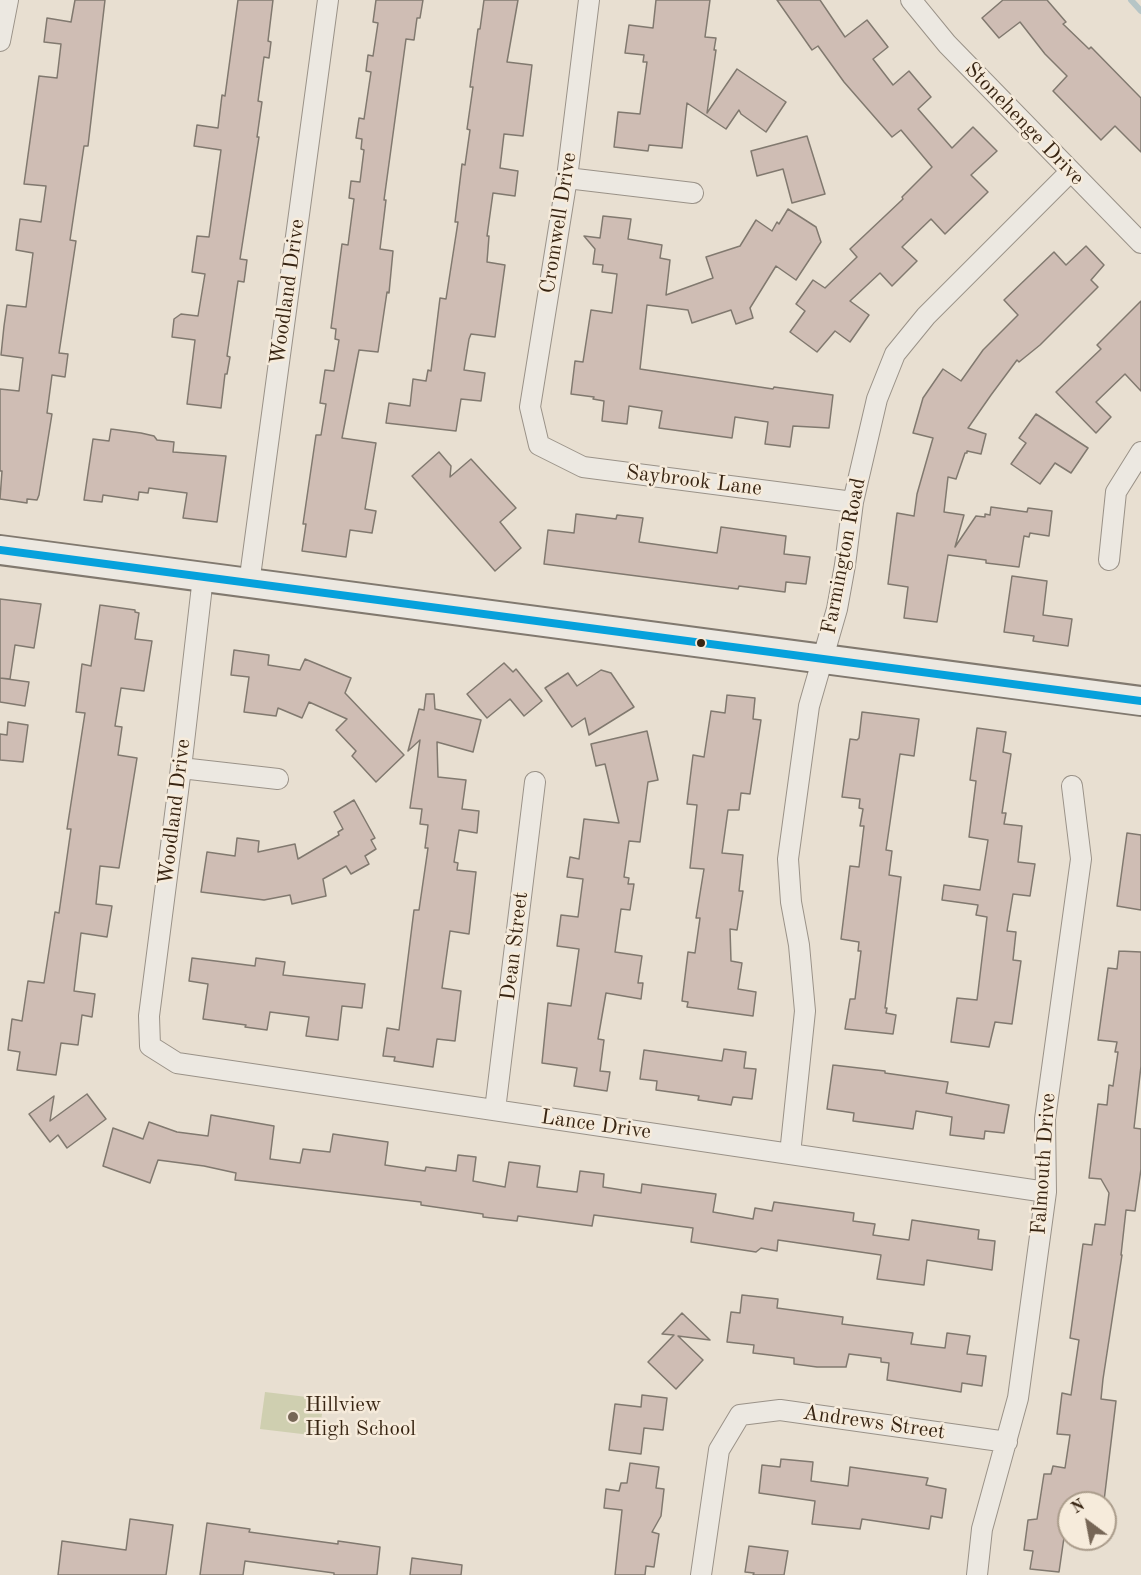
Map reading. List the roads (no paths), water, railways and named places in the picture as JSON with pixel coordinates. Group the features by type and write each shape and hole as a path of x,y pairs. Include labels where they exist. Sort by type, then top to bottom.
{"main road":[{"path":"0,550 1141,700"}],"street":[{"path":"0,41 8,0"},
{"name":"Woodland Drive","path":"249,584 328,0"},
{"name":"Cromwell Drive","path":"539,445 530,407 567,178 589,0"},
{"name":"Stonehenge Drive","path":"911,0 947,44 1141,243"},
{"name":"Farmington Road","path":"790,1154 805,1011 788,859 809,706 837,609 853,502 877,399 895,354 926,316 1070,172"},
{"path":"567,178 693,193"},
{"name":"Saybrook Lane","path":"539,445 583,467 853,502"},
{"path":"1109,560 1116,492 1141,452"},
{"name":"Woodland Drive","path":"150,1046 149,1016 203,577"},
{"path":"181,768 278,779"},
{"name":"Dean Street","path":"495,1110 535,782"},
{"name":"Falmouth Drive","path":"977,1575 982,1529 992,1485 1007,1442 1018,1398 1046,1192 1046,1119 1081,859 1072,786"},
{"name":"Lance Drive","path":"150,1046 177,1063 1046,1192"},
{"name":"Andrews Street","path":"701,1575 719,1450 740,1415 780,1410 1007,1442"}],"waterway":[{"path":"1131,0 1141,11"}],"place":[{"name":"Hillview High School","path":"293,1417"}]}
